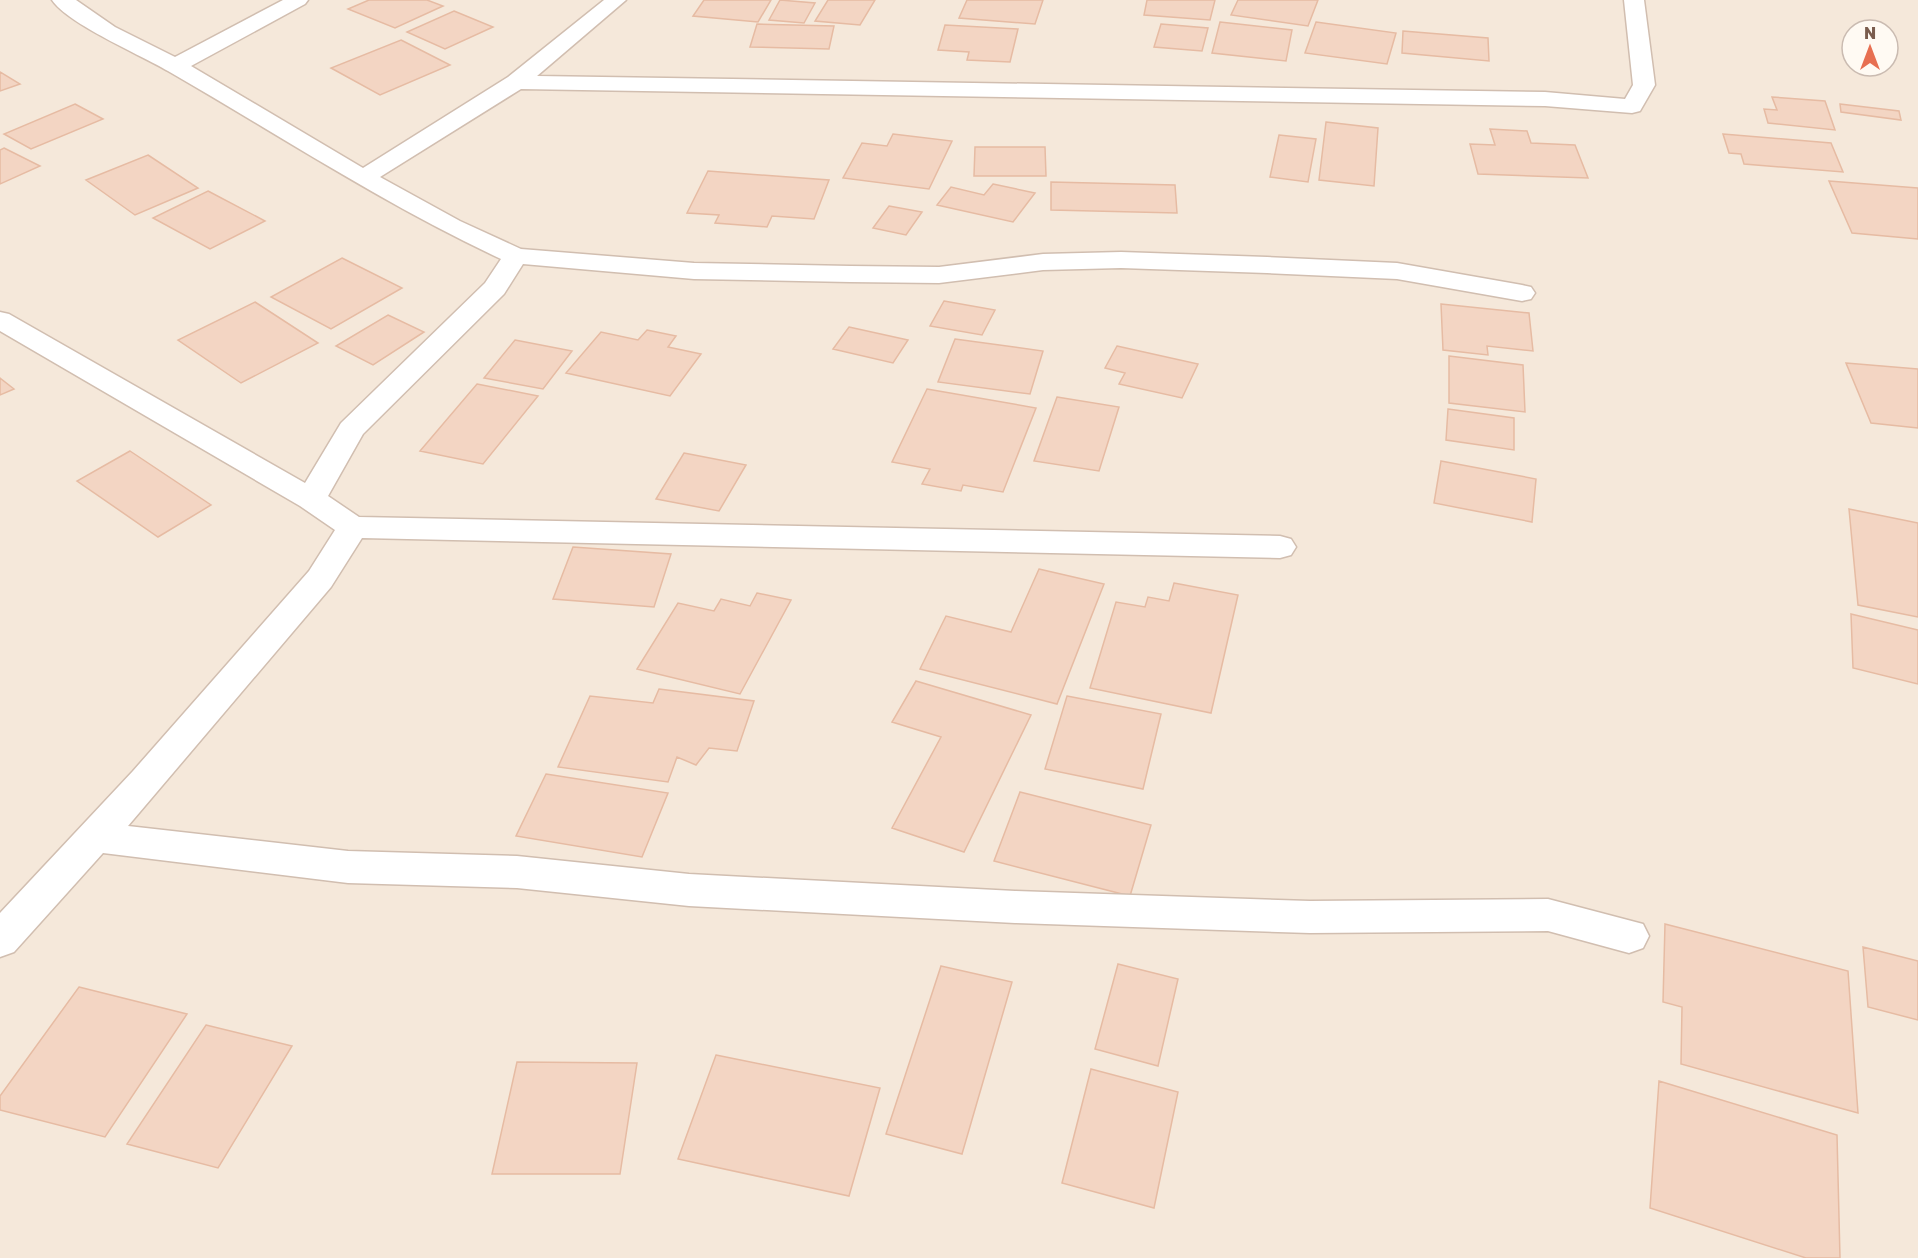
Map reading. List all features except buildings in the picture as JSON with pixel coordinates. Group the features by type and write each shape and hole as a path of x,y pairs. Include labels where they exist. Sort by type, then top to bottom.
{"street":[{"path":"62,0 108,31 176,66 319,153 451,226 516,256 694,271 905,275 939,275 1043,262 1110,260 1245,264 1397,271 1522,293"},
{"path":"176,66 298,0"},
{"path":"364,177 516,82 616,0"},
{"path":"516,82 1545,99 1632,106 1644,86 1634,0"},
{"path":"311,499 351,429 495,288 516,256"},
{"path":"0,320 311,499 353,527 1280,547"},
{"path":"0,940 96,837 320,579 353,527"},
{"path":"96,837 348,867 517,872 689,890 1015,907 1310,917 1548,915 1629,936"}],"shaded area":[{"path":"0,0 1918,0 1918,1258 0,1258"}]}
